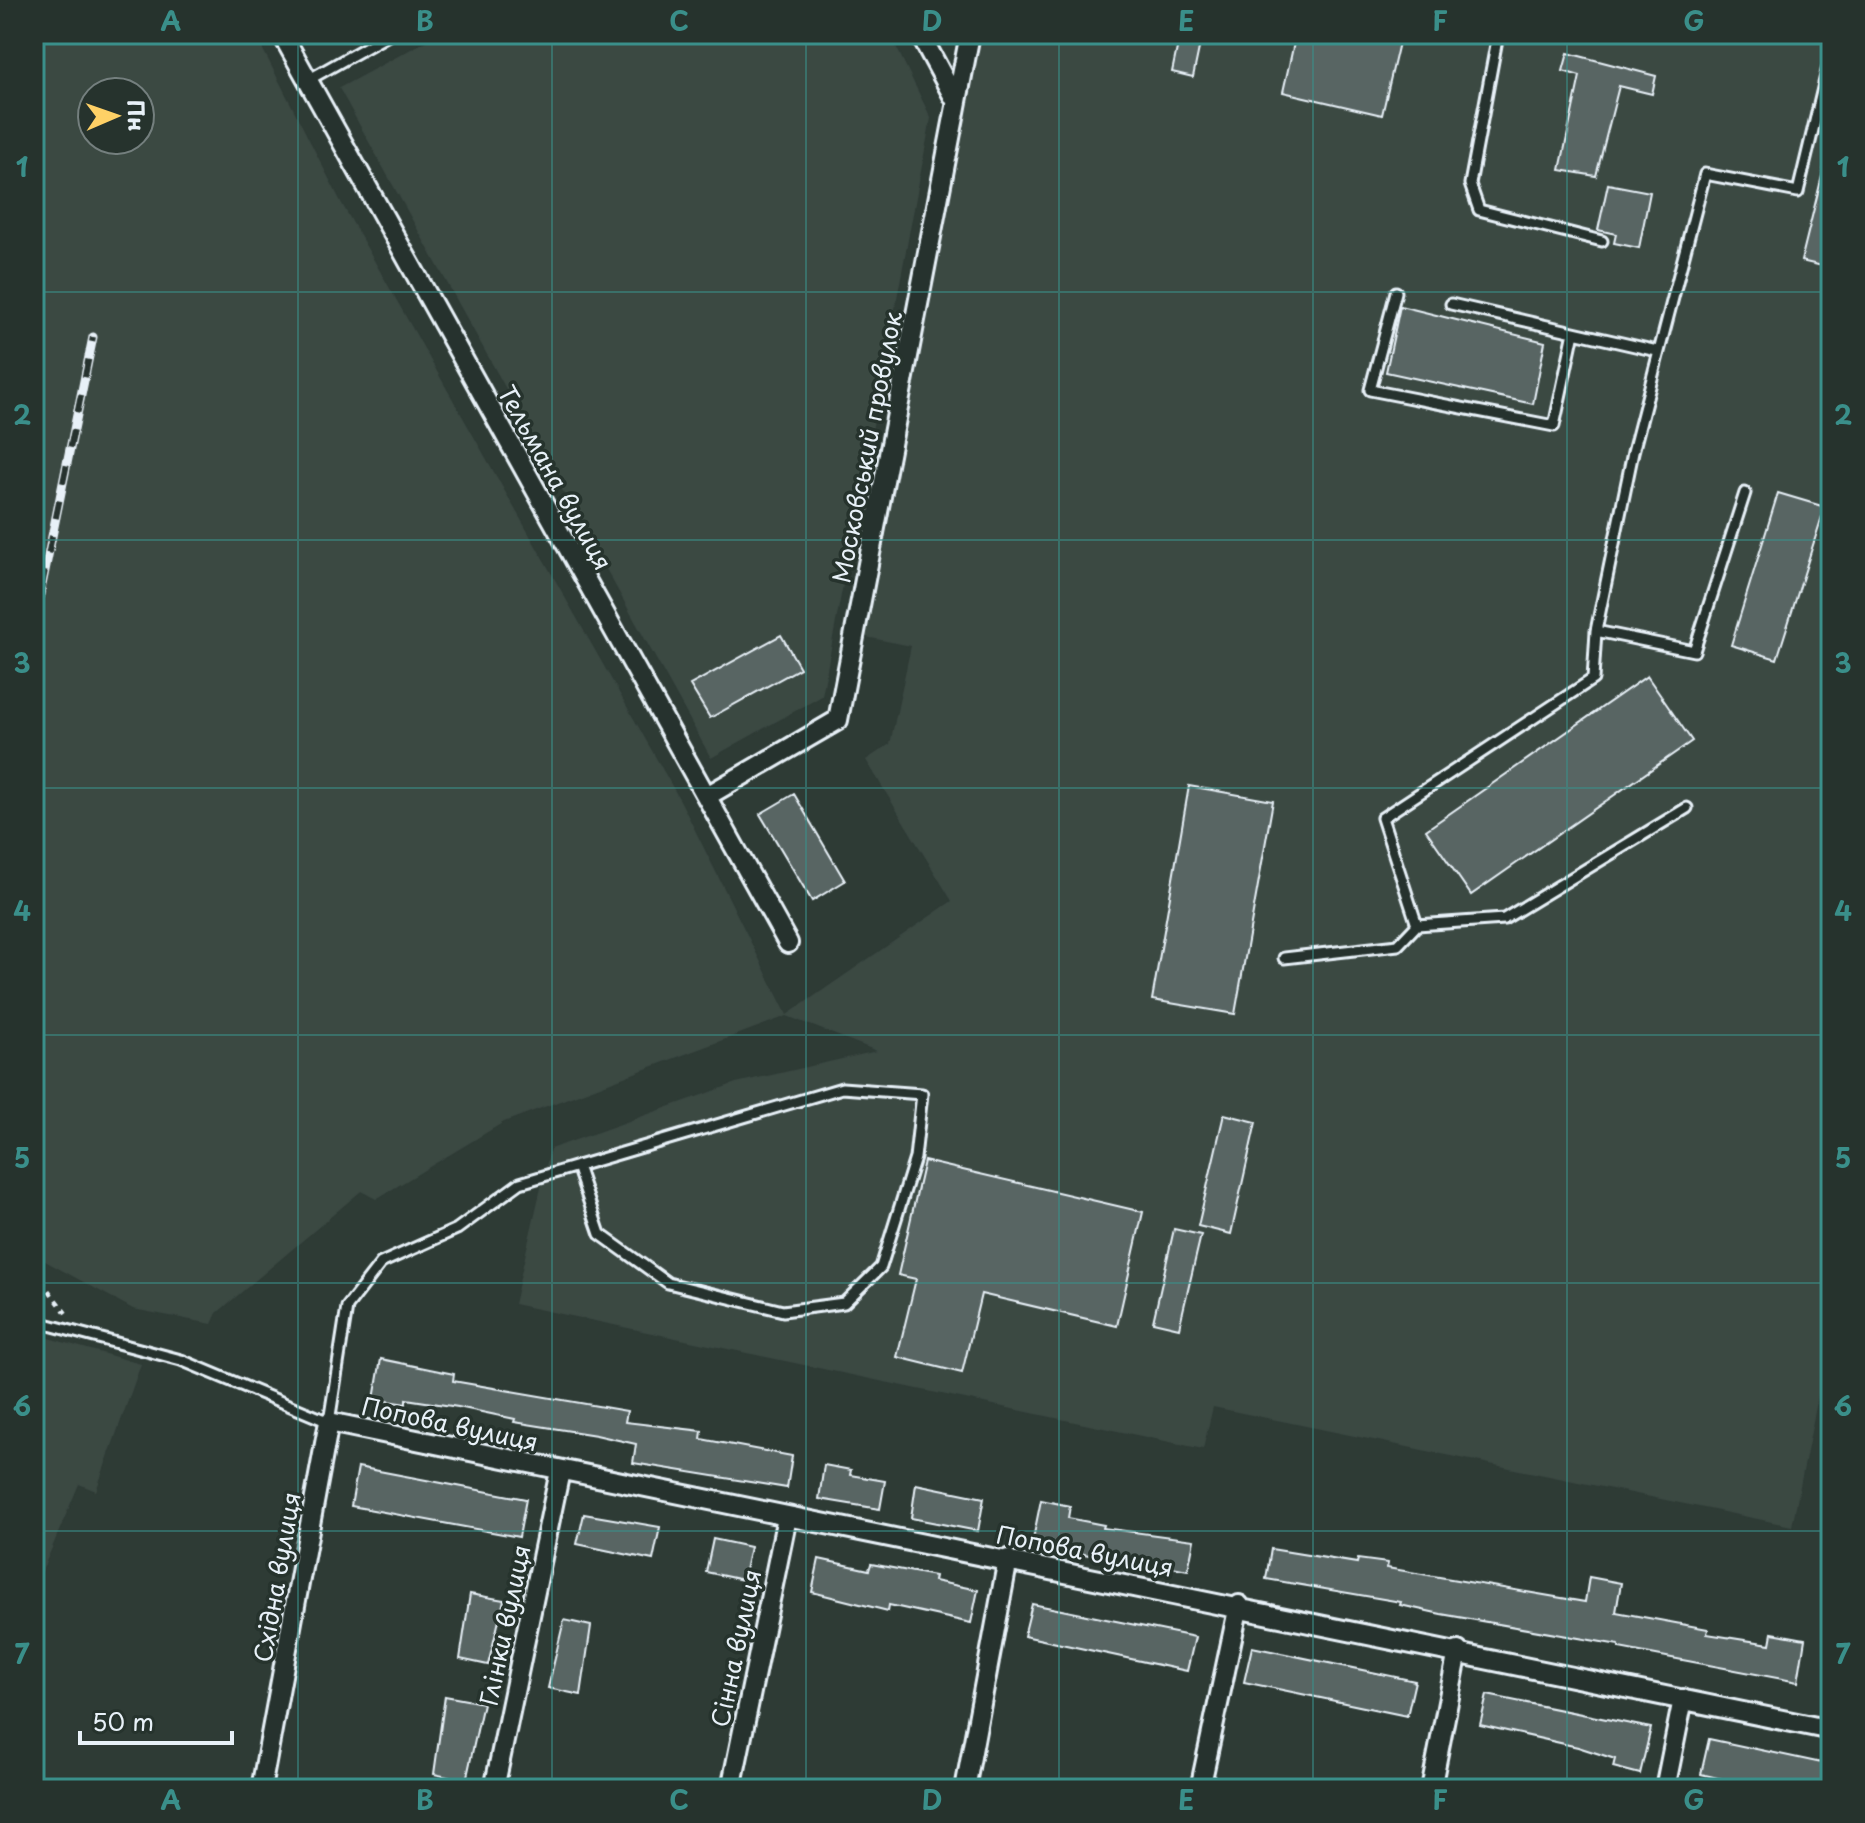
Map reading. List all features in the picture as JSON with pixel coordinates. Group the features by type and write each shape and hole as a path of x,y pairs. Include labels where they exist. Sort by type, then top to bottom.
{"street":[{"name":"Тельмана вулиця","path":"282,34 788,943"},
{"path":"920,34 956,101"},
{"name":"Московський провулок","path":"707,796 838,720 970,34"},
{"name":"Попова вулиця","path":"329,1422 787,1517 1239,1605 1831,1730"},
{"name":"Східна вулиця","path":"261,1789 329,1422"},
{"name":"Глінки вулиця","path":"494,1789 560,1471"},
{"name":"Сінна вулиця","path":"731,1789 787,1517"},
{"path":"965,1789 1008,1559"},
{"path":"1200,1789 1239,1605"},
{"path":"1431,1789 1458,1651"},
{"path":"1665,1789 1683,1699"}],"lane":[{"path":"308,80 390,34"},
{"path":"1498,34 1470,184 1479,210 1602,241"},
{"path":"1417,925 1382,818 1593,679 1596,631 1657,351 1705,174 1798,192 1828,67 1831,65"},
{"path":"1396,292 1370,390 1554,426 1574,332"},
{"path":"1451,304 1657,351"},
{"path":"1596,631 1694,651 1745,493"},
{"path":"1284,958 1398,945 1417,925 1504,919 1687,808"},
{"path":"34,1321 181,1360 329,1422 347,1307 381,1263 457,1229 520,1183 577,1166 842,1088 922,1094 915,1158 881,1267 844,1303 783,1311 668,1283 600,1234 577,1166"}],"path":[{"path":"34,1271 83,1333"}],"shaded area":[{"path":"34,34 255,34 342,204 681,802 787,1015 952,901 866,760 890,744 911,646 861,636 981,34 1831,34 1831,1332 1792,1526 1213,1407 1203,1449 514,1304 550,1149 736,1083 877,1051 787,1016 504,1122 376,1199 361,1191 217,1313 212,1324 133,1309 34,1255"},
{"path":"439,34 890,34 931,118 822,696 711,758 339,88"},
{"path":"34,1334 141,1364 96,1491 79,1484 34,1590"}],"building":[{"path":"1180,34 1202,34 1193,77 1172,72"},
{"path":"1296,34 1401,34 1382,115 1283,92"},
{"path":"1568,53 1656,76 1652,94 1619,86 1596,176 1560,170 1580,76 1563,71"},
{"path":"1825,164 1831,165 1831,268 1801,261"},
{"path":"1608,184 1650,192 1639,248 1614,243 1616,234 1598,230"},
{"path":"1400,306 1545,342 1533,404 1386,372"},
{"path":"1778,493 1825,507 1777,659 1731,645"},
{"path":"781,635 800,668 710,718 690,685"},
{"path":"1647,676 1692,741 1471,895 1426,830"},
{"path":"1189,786 1273,801 1235,1014 1152,1000"},
{"path":"794,794 845,881 812,901 760,814"},
{"path":"1224,1114 1256,1122 1231,1234 1198,1226"},
{"path":"924,1161 1143,1212 1117,1326 981,1294 962,1373 897,1357 916,1279 898,1275"},
{"path":"1174,1229 1201,1235 1179,1328 1153,1322"},
{"path":"381,1359 454,1374 453,1381 627,1411 625,1422 702,1431 701,1439 792,1456 787,1488 633,1463 636,1444 596,1435 514,1422 515,1419 458,1407 406,1399 406,1404 374,1399"},
{"path":"824,1465 851,1470 850,1475 885,1481 880,1509 819,1499"},
{"path":"358,1467 526,1499 519,1537 351,1506"},
{"path":"916,1484 984,1498 978,1531 911,1518"},
{"path":"1041,1500 1070,1506 1068,1518 1104,1525 1103,1528 1194,1540 1188,1570 1146,1562 1146,1566 1032,1544"},
{"path":"584,1514 660,1527 653,1560 577,1544"},
{"path":"713,1539 750,1547 743,1580 706,1572"},
{"path":"1271,1549 1357,1563 1358,1559 1388,1563 1387,1568 1585,1602 1589,1577 1621,1583 1616,1612 1708,1629 1707,1634 1770,1644 1772,1633 1805,1639 1798,1682 1619,1648 1619,1645 1441,1614 1400,1605 1401,1602 1266,1579"},
{"path":"819,1559 869,1570 871,1564 935,1576 934,1581 978,1590 971,1623 889,1605 888,1611 812,1592"},
{"path":"470,1594 504,1600 488,1665 460,1659"},
{"path":"1032,1604 1195,1637 1187,1671 1024,1636"},
{"path":"564,1620 591,1626 581,1695 548,1688"},
{"path":"1252,1647 1415,1681 1407,1716 1244,1682"},
{"path":"1487,1695 1651,1728 1640,1774 1613,1767 1615,1759 1578,1747 1480,1725"},
{"path":"445,1696 483,1703 466,1781 434,1774"},
{"path":"1709,1739 1831,1765 1826,1789 1746,1789 1747,1785 1701,1774"}],"railway":[{"path":"34,624 93,337"}]}
